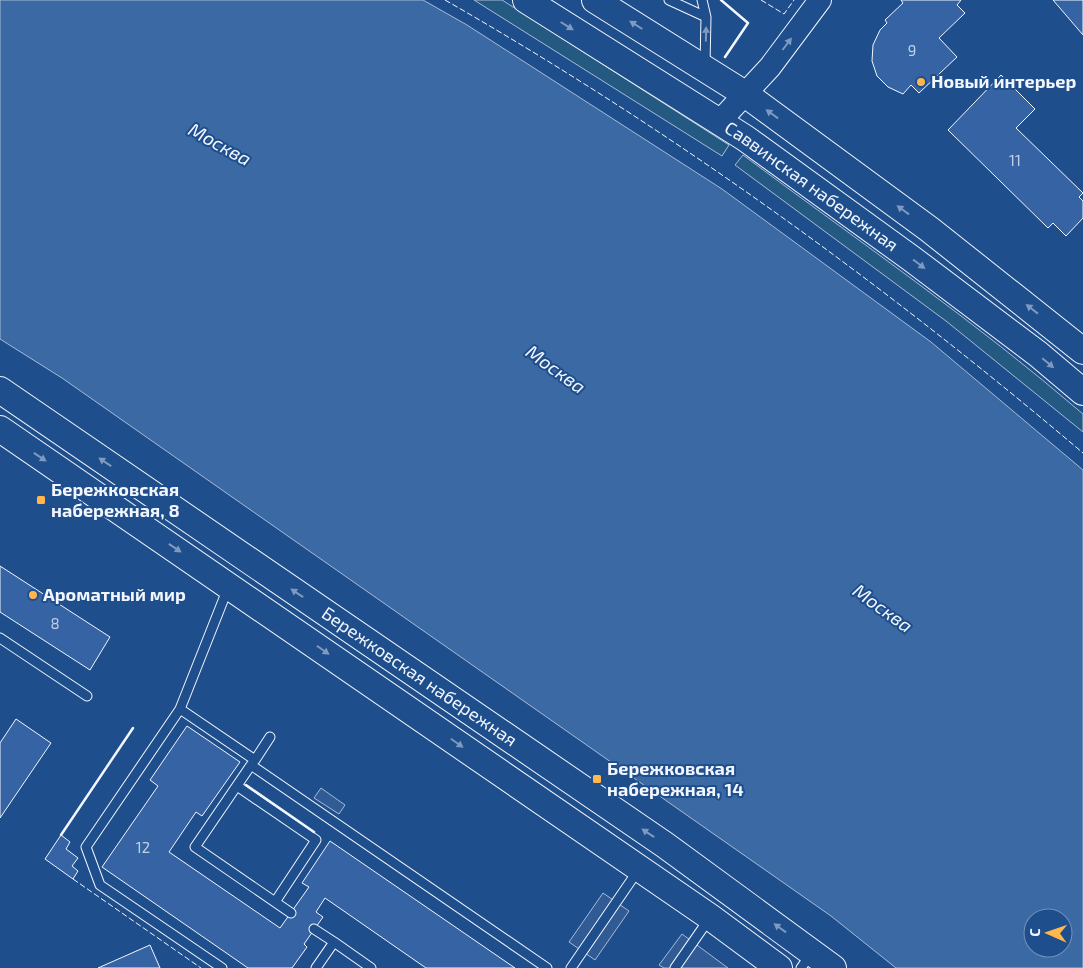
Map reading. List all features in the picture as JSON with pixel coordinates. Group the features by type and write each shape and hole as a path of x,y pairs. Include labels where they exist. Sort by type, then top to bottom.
{"main road":[{"name":"Саввинская набережная","path":"526,0 720,121 912,259 1038,354 1083,392"},
{"name":"Саввинская набережная","path":"595,0 745,94 929,229 1083,351"},
{"name":"Бережковская набережная","path":"0,390 665,845 807,960 833,968"},
{"name":"Бережковская набережная","path":"0,429 710,917 779,968"}],"street":[{"path":"720,121 770,67 820,0"}],"lane":[{"path":"669,0 706,17"},
{"path":"702,0 706,17 705,68"},
{"path":"222,968 100,885 86,847 180,709 230,586"},
{"path":"0,638 87,696"},
{"path":"180,709 547,968"},
{"path":"270,737 195,847 291,913"},
{"path":"237,786 316,840 274,902"},
{"path":"571,968 639,869"},
{"path":"675,968 710,917"},
{"path":"314,929 371,968"},
{"path":"316,968 334,942"}],"shaded area":[{"path":"474,0 502,0 729,145 722,156"},
{"path":"743,155 958,314 1042,380 1083,414 1083,432 946,321 735,165"},
{"path":"321,788 345,805 339,814 314,798"},
{"path":"603,893 629,911 595,960 569,942"},
{"path":"682,934 728,968 664,968 659,965"}],"water":[{"name":"Москва","path":"0,0 423,0 467,25 722,189 931,342 1083,470 1083,968 896,968 831,916 62,378 0,339"}],"building":[{"path":"901,0 961,0 957,5 965,13 939,38 957,57 919,93 911,85 903,94 888,87 877,76 872,61 873,45 880,30 887,23 885,20 903,3"},
{"path":"1053,0 1083,0 1083,35"},
{"path":"1001,75 1035,109 1016,128 1083,193 1079,197 1083,201 1083,218 1066,236 1053,223 1048,228 948,130"},
{"path":"0,566 110,637 90,670 0,612"},
{"path":"16,719 51,743 0,818 0,743"},
{"path":"187,726 240,762 202,816 196,812 169,852 280,928 309,887 302,883 330,841 515,968 426,968 325,898 316,912 323,917 304,944 307,947 292,968 248,968 102,867 158,786 150,780"},
{"path":"61,835 70,842 66,849 78,858 72,866 78,871 73,879 45,859"},
{"path":"150,945 160,968 98,968"}],"fence":[{"path":"445,0 612,102 774,212 931,329 1083,453"},
{"path":"761,0 784,14 794,0"},
{"path":"73,879 201,968"}],"wall":[{"path":"721,0 748,23 725,57"},
{"path":"61,835 133,728"},
{"path":"246,785 314,832"}],"place":[{"name":"Новый интерьер","path":"921,82"},
{"name":"Бережковская набережная, 8","path":"41,500"},
{"name":"Ароматный мир","path":"33,595"},
{"name":"Бережковская набережная, 14","path":"597,779"}]}
